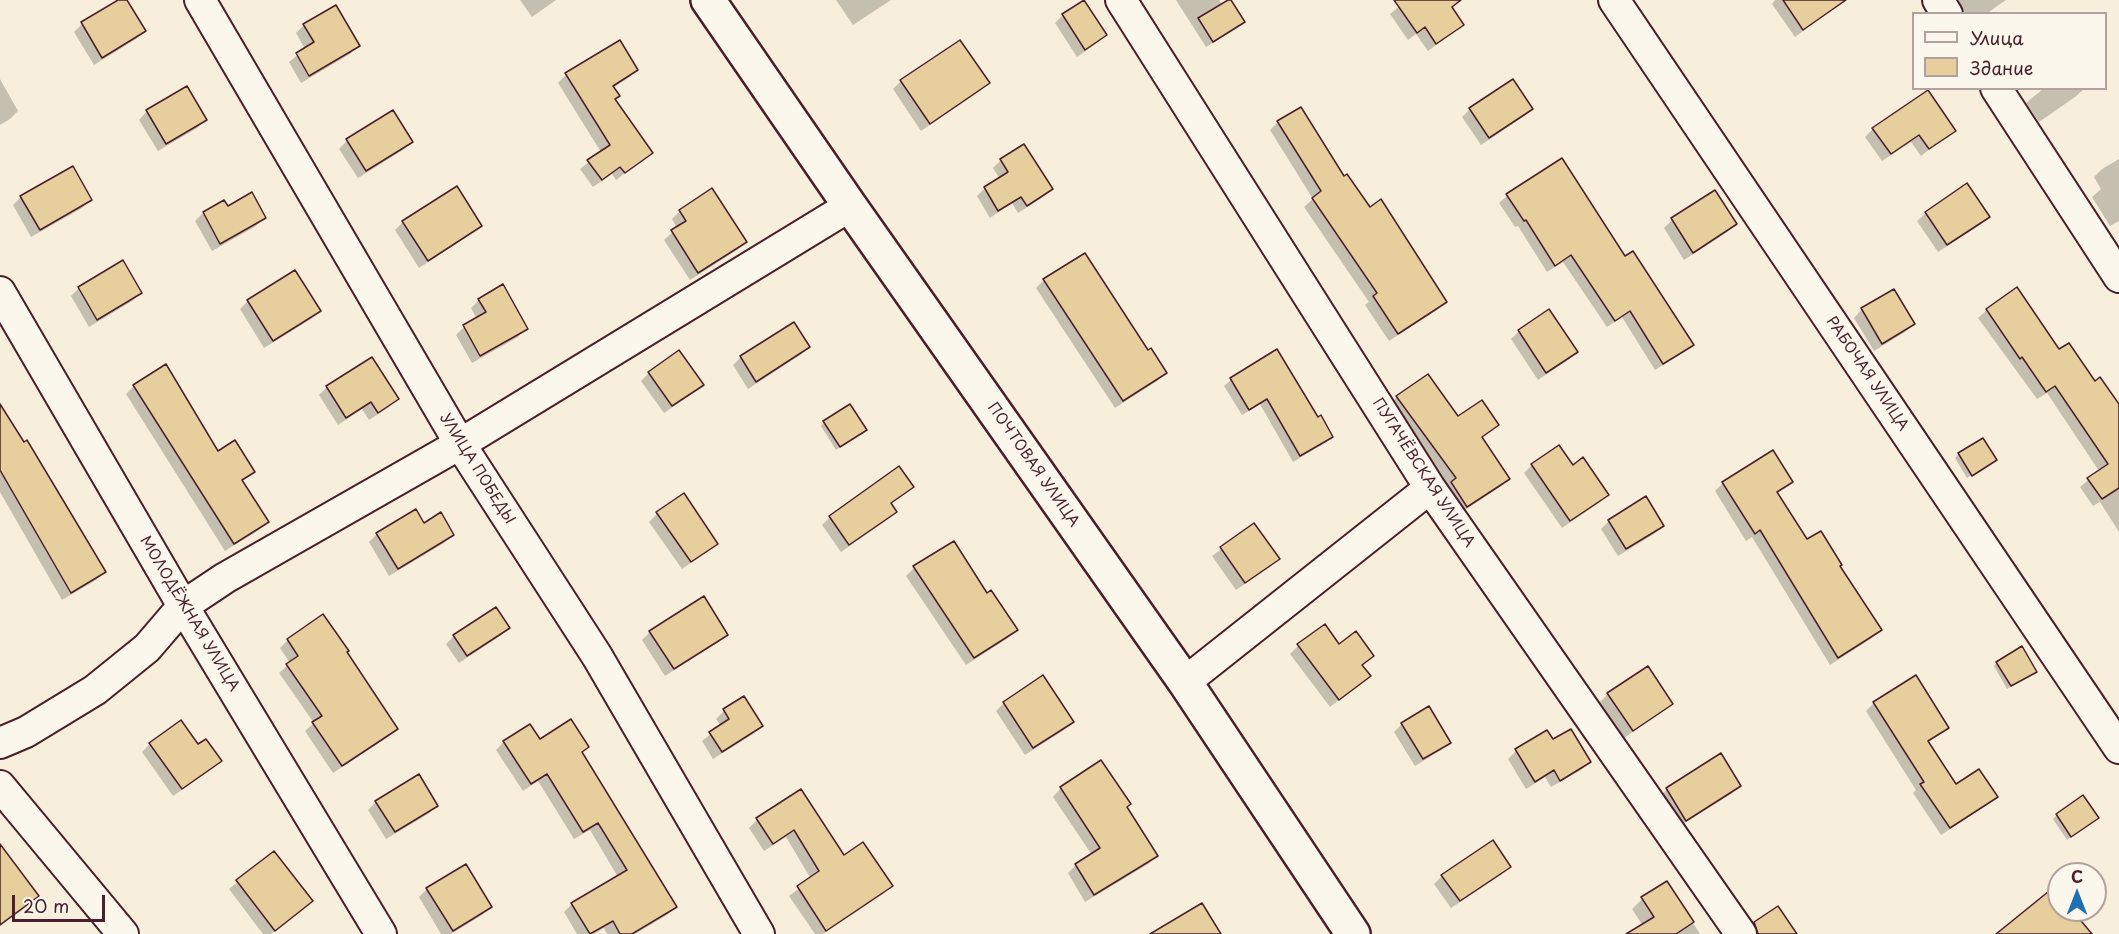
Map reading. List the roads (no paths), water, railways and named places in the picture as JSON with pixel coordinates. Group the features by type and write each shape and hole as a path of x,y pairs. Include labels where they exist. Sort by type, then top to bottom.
{"street":[{"name":"УЛИЦА ПОБЕДЫ","path":"200,0 460,444 597,656 759,934"},
{"name":"ПОЧТОВАЯ УЛИЦА","path":"708,0 1185,682 1353,934"},
{"name":"ПУГАЧЁВСКАЯ УЛИЦА","path":"1121,0 1430,488 1741,934"},
{"name":"РАБОЧАЯ УЛИЦА","path":"1614,0 2119,748"},
{"path":"1997,90 2119,277"},
{"path":"0,743 26,732 95,690 147,648 183,606 225,578 460,444 850,206"},
{"name":"МОЛОДЁЖНАЯ УЛИЦА","path":"0,292 183,606 381,934"},
{"path":"1185,682 1430,488"},
{"path":"0,786 123,934"}]}
